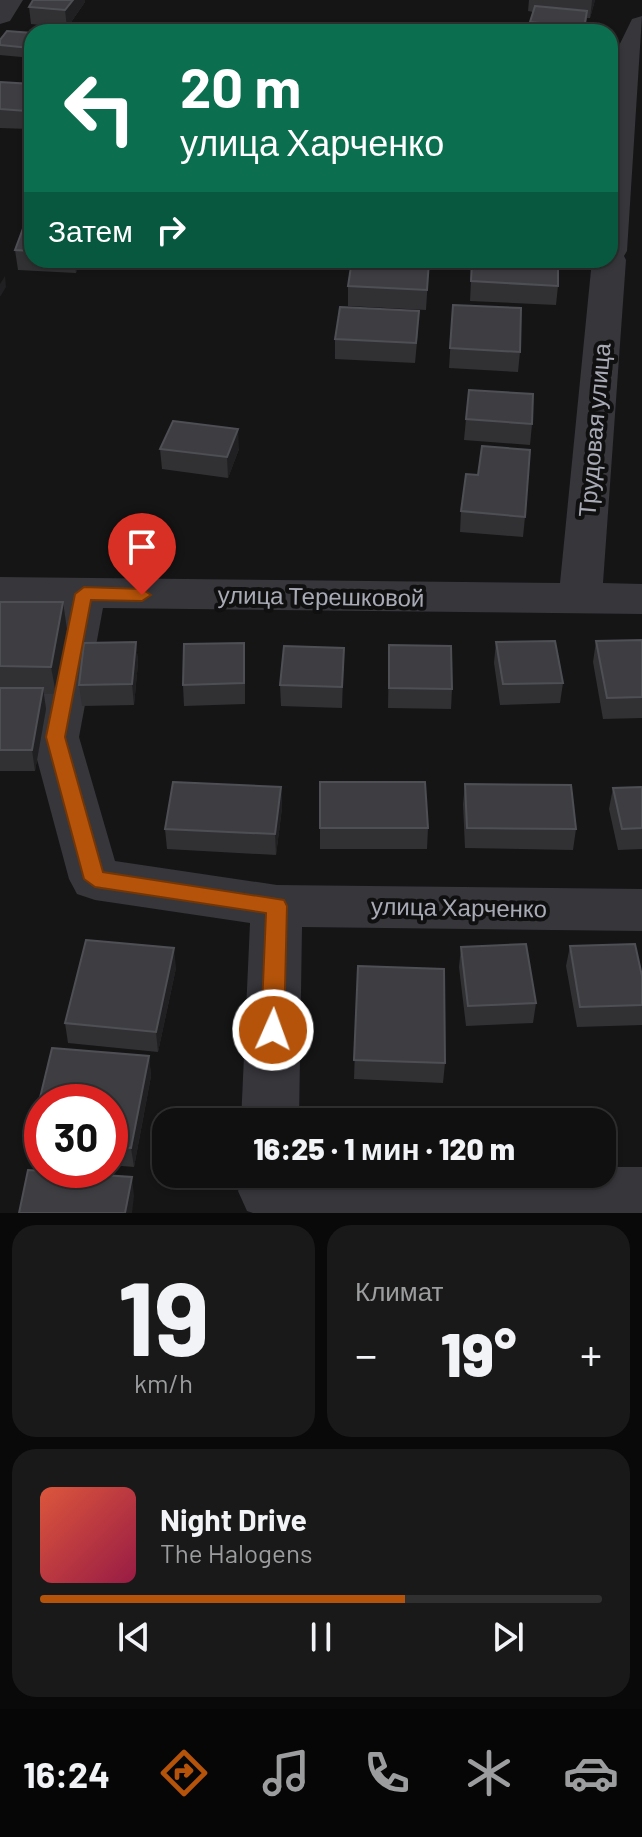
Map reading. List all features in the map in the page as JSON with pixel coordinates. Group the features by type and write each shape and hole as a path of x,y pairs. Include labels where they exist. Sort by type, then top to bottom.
{"street":[{"path":"0,15 9,0"},
{"path":"618,156 626,62 642,25"},
{"name":"Трудовая улица","path":"580,599 608,268"},
{"name":"улица Терешковой","path":"0,592 642,599"},
{"name":"улица Харченко","path":"84,594 55,737 95,879 277,906 642,910"},
{"path":"270,1108 277,906"},
{"path":"267,1193 642,1195"}],"building":[{"path":"33,0 73,0 65,10 29,7"},
{"path":"535,6 587,11 585,24 530,22"},
{"path":"7,31 24,32 24,47 0,45"},
{"path":"0,82 24,84 24,111 0,109"},
{"path":"24,226 24,251 15,250"},
{"path":"351,268 429,268 427,290 348,286"},
{"path":"472,268 558,268 558,286 471,281"},
{"path":"453,305 521,308 520,352 450,348"},
{"path":"340,307 419,311 416,343 335,339"},
{"path":"469,390 533,394 532,424 466,419"},
{"path":"173,421 238,429 227,457 160,449"},
{"path":"482,446 530,450 525,517 461,511 466,474 478,475"},
{"path":"0,602 63,602 51,667 0,666"},
{"path":"642,640 642,697 607,698 596,641"},
{"path":"555,641 563,683 503,684 496,642"},
{"path":"136,642 132,684 79,685 84,643"},
{"path":"244,643 244,683 183,685 184,644"},
{"path":"389,645 451,646 452,689 389,688"},
{"path":"284,646 344,648 342,687 280,685"},
{"path":"0,688 43,688 32,750 0,750"},
{"path":"173,782 281,787 275,834 165,829"},
{"path":"320,782 425,782 428,828 320,828"},
{"path":"465,784 571,785 576,829 467,828"},
{"path":"642,787 642,828 622,829 613,788"},
{"path":"86,940 174,948 156,1032 65,1023"},
{"path":"526,944 536,1003 468,1006 461,947"},
{"path":"635,944 642,976 642,1005 580,1007 570,946"},
{"path":"358,966 444,969 445,1063 354,1060"},
{"path":"52,1048 149,1056 131,1148 128,1148 128,1084 43,1084"},
{"path":"128,1177 132,1177 125,1213 19,1213 24,1188 128,1188"}],"route":[{"path":"142,595 84,594 55,737 95,879 277,906 273,1030"}]}
